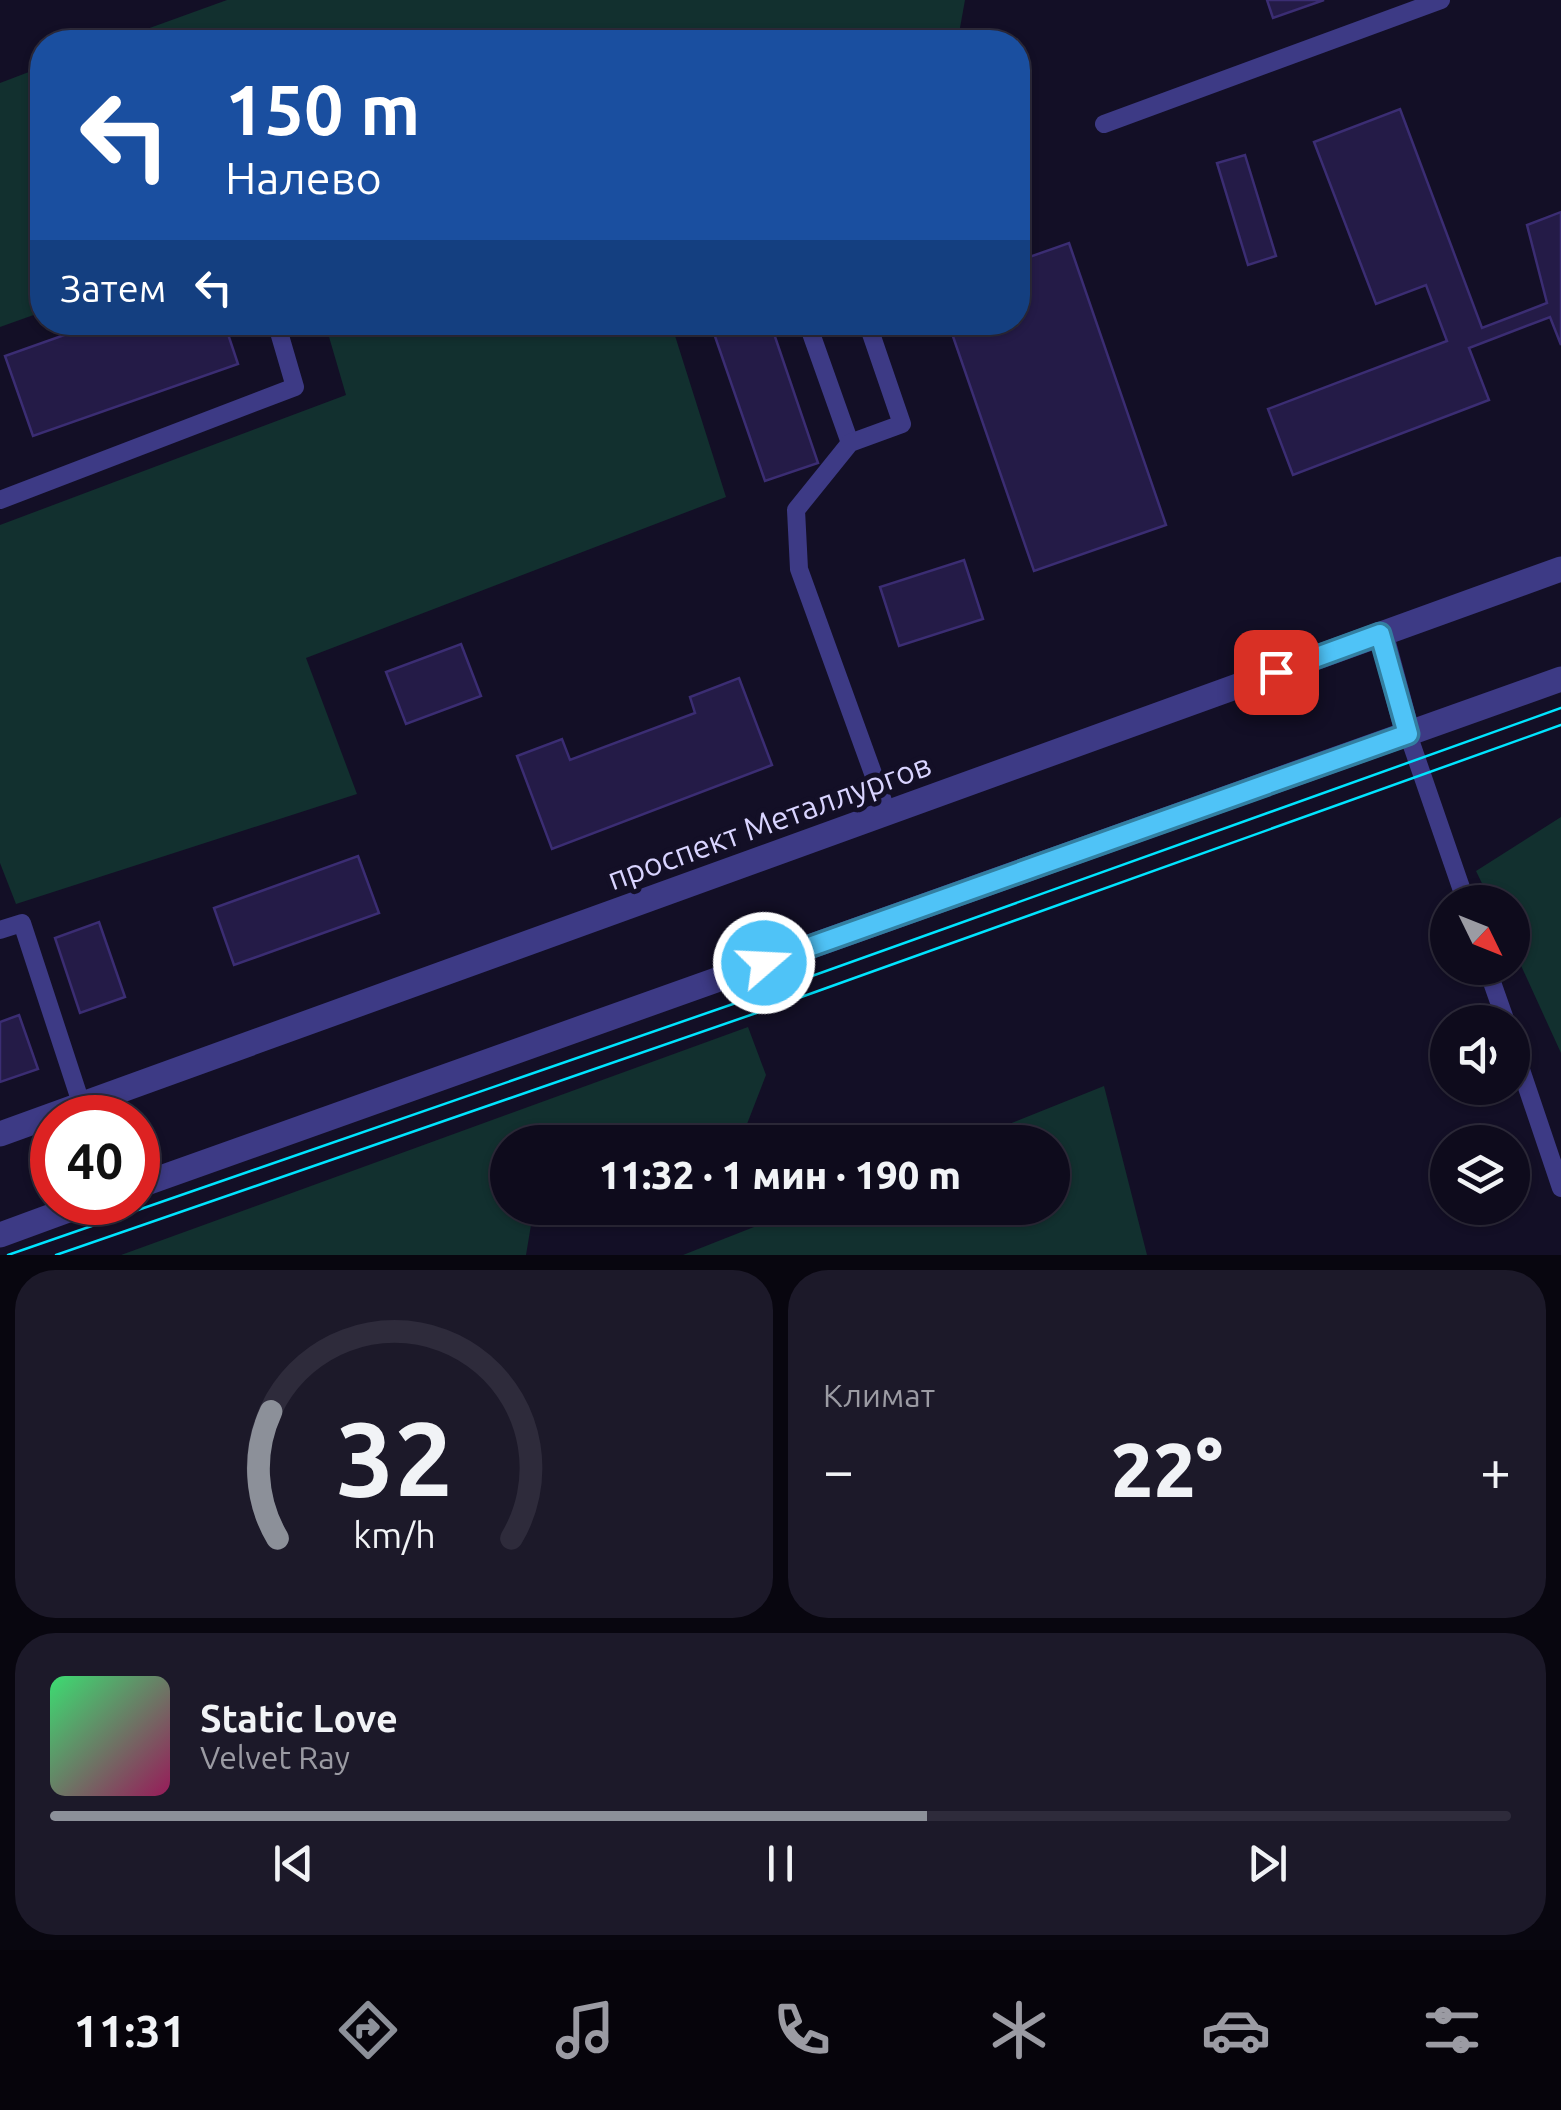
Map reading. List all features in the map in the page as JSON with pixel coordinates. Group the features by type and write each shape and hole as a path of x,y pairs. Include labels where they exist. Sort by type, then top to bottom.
{"street":[{"name":"проспект Металлургов","path":"112,1095 1561,569"},
{"path":"1380,634 1408,734"},
{"path":"160,1178 1561,679"},
{"name":"проспект Металлургов","path":"0,1134 30,1124"},
{"path":"0,1234 30,1223"}],"lane":[{"path":"1104,124 1442,0"},
{"path":"0,500 295,388 280,335"},
{"path":"811,335 850,444"},
{"path":"871,335 902,424 850,444 796,510 800,569 887,812"},
{"path":"1408,734 1460,885"},
{"path":"0,930 22,923 78,1095"},
{"path":"1530,1096 1561,1188"}],"green space":[{"path":"227,0 965,0 960,30 144,30"},
{"path":"30,72 30,316 0,327 0,83"},
{"path":"328,335 675,335 726,497 306,658 357,794 16,904 0,863 0,525 346,395"},
{"path":"1561,817 1561,1053 1530,985 1530,885 1483,885 1476,871"},
{"path":"748,1027 766,1075 747,1125 490,1125 490,1225 531,1225 526,1255 121,1255"},
{"path":"1104,1086 1147,1255 683,1255 759,1225 1070,1225 1070,1125 1006,1125"}],"building":[{"path":"1267,0 1324,0 1273,18"},
{"path":"1400,109 1482,328 1547,303 1527,225 1561,212 1561,345 1550,317 1469,348 1489,400 1293,475 1268,409 1447,341 1426,285 1376,304 1314,142"},
{"path":"1245,155 1276,256 1248,265 1217,163"},
{"path":"1069,243 1166,525 1034,571 952,335 1030,335 1030,257"},
{"path":"64,335 228,335 238,364 33,436 5,356"},
{"path":"714,335 774,335 818,463 765,481"},
{"path":"964,560 983,619 899,646 880,587"},
{"path":"461,644 481,696 406,724 386,672"},
{"path":"739,678 772,765 552,849 517,756 562,739 570,760 695,713 690,697"},
{"path":"358,856 379,913 234,965 214,908"},
{"path":"99,922 125,997 80,1013 55,938"},
{"path":"19,1015 38,1069 0,1082 0,1022"}],"tram line":[{"path":"8,1255 759,995 1561,708"},
{"path":"56,1255 765,1010 1561,725"}],"route":[{"path":"764,963 1408,734 1380,634 1276,672"}]}
